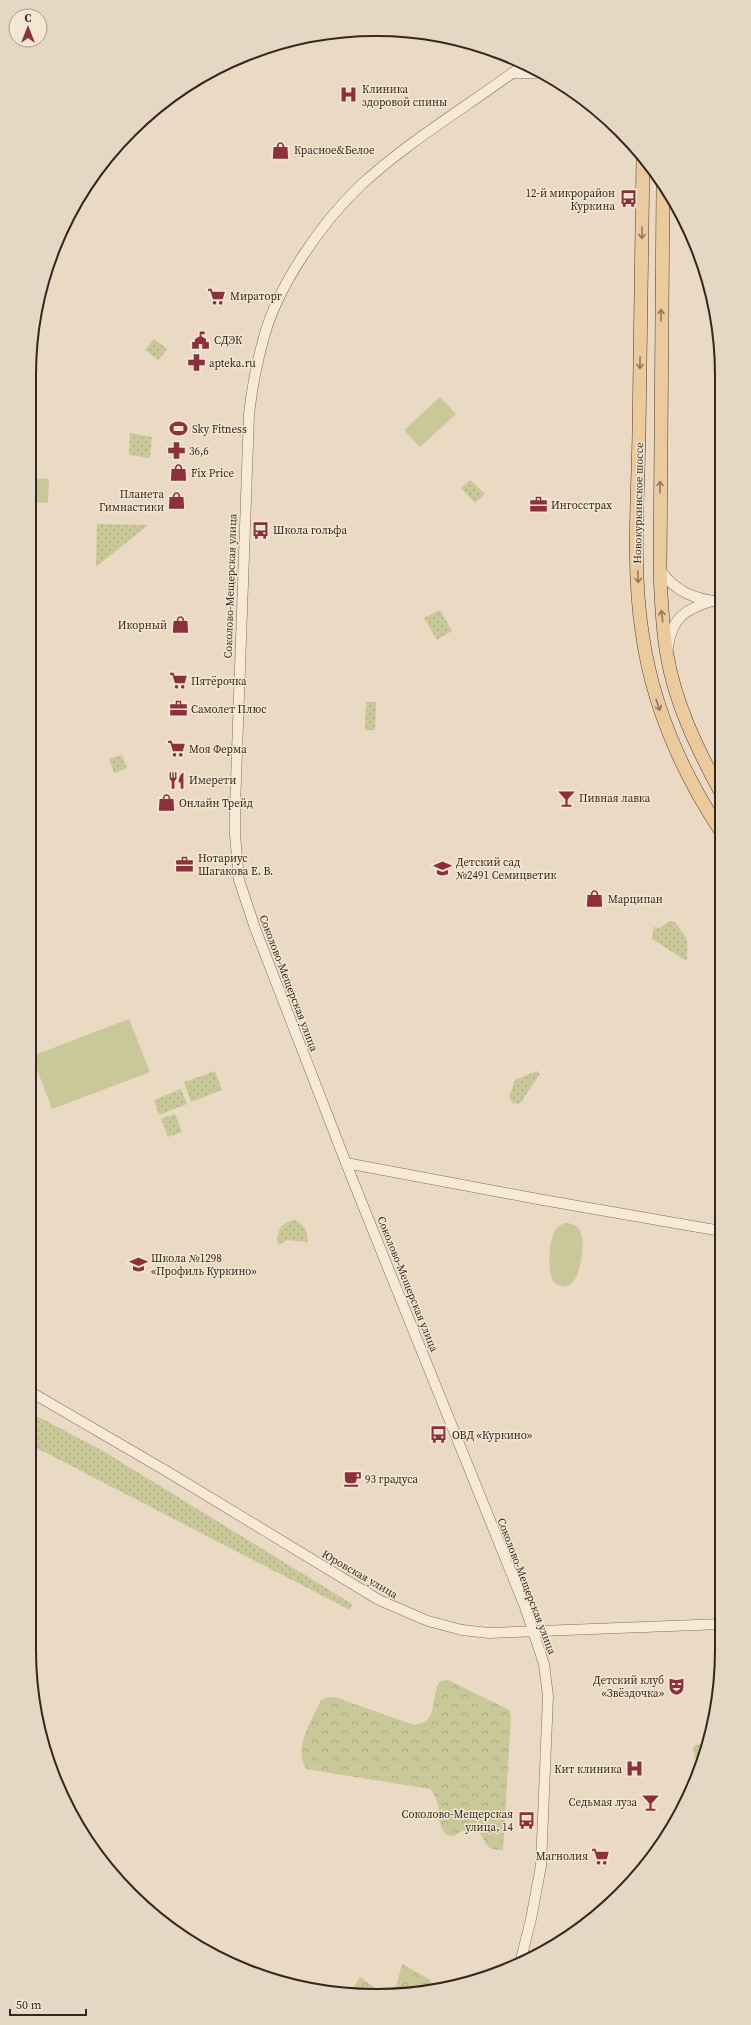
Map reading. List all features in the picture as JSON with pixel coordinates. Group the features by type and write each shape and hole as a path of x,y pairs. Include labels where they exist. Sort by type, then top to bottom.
{"main road":[{"name":"Новокуркинское шоссе","path":"643,166 637,520 641,630 656,700 670,738 700,799 715,822"},
{"name":"Новокуркинское шоссе","path":"662,193 661,610 667,655 688,728 715,781"}],"street":[{"name":"Соколово-Мещерская улица","path":"519,68 417,141 362,185 333,214 303,257 273,312 264,336 253,384 249,414 235,808 237,864 242,892 259,940 346,1163 534,1632 546,1677 548,1696 547,1753 541,1866 531,1919 522,1956"},
{"path":"512,73 530,73"},
{"path":"660,570 672,585 678,589 698,599 715,601"},
{"path":"667,655 669,637 680,616 698,606 715,601"},
{"path":"346,1163 543,1200 715,1230"},
{"name":"Юровская улица","path":"36,1395 174,1476 379,1600 428,1621 462,1630 489,1633 715,1624"}],"green space":[{"path":"154,339 167,349 158,360 145,350"},
{"path":"440,397 456,414 420,447 404,430"},
{"path":"130,433 152,437 150,458 129,455"},
{"path":"36,478 49,479 48,503 36,502"},
{"path":"470,480 485,494 475,503 461,488"},
{"path":"97,524 148,525 96,567"},
{"path":"440,610 452,631 437,640 424,618"},
{"path":"366,702 376,702 375,730 365,730"},
{"path":"122,755 127,768 114,773 109,759"},
{"path":"669,921 675,922 687,939 687,959 685,960 652,939 654,927 660,928"},
{"path":"129,1019 150,1072 52,1109 36,1067 36,1054"},
{"path":"215,1071 222,1090 191,1102 184,1082"},
{"path":"537,1071 540,1074 521,1102 518,1104 512,1103 509,1097 515,1080"},
{"path":"181,1089 187,1104 159,1115 154,1100"},
{"path":"175,1114 182,1132 168,1137 161,1119"},
{"path":"295,1220 305,1229 308,1242 287,1240 278,1245 280,1228 286,1223"},
{"path":"565,1223 574,1225 579,1229 583,1246 580,1268 576,1278 564,1287 555,1283 552,1279 549,1258 551,1242 555,1230"},
{"path":"36,1416 103,1451 352,1604 350,1610 36,1448"},
{"path":"448,1680 509,1710 511,1717 503,1850 492,1849 489,1847 478,1831 462,1831 454,1836 446,1835 440,1823 437,1800 430,1789 306,1769 303,1761 302,1752 305,1734 321,1700 337,1697 414,1725 422,1723 431,1715 435,1695 440,1681"},
{"path":"701,1744 697,1760 695,1759 693,1748 695,1745"},
{"path":"402,1964 429,1979 432,1984 420,1986 396,1988"},
{"path":"360,1977 374,1987 374,1989 353,1988"}],"place":[{"name":"Клиника здоровой спины","path":"349,95"},
{"name":"Красное&Белое","path":"281,150"},
{"name":"12-й микрорайон Куркина","path":"628,199"},
{"name":"Мираторг","path":"217,296"},
{"name":"СДЭК","path":"201,340"},
{"name":"apteka.ru","path":"196,363"},
{"name":"Sky Fitness","path":"179,429"},
{"name":"36,6","path":"176,451"},
{"name":"Fix Price","path":"178,473"},
{"name":"Планета Гимнастики","path":"177,500"},
{"name":"Ингосстрах","path":"538,505"},
{"name":"Школа гольфа","path":"260,530"},
{"name":"Икорный","path":"180,625"},
{"name":"Пятёрочка","path":"178,681"},
{"name":"Самолет Плюс","path":"178,709"},
{"name":"Моя Ферма","path":"176,749"},
{"name":"Имерети","path":"176,780"},
{"name":"Пивная лавка","path":"566,798"},
{"name":"Онлайн Трейд","path":"166,803"},
{"name":"Нотариус Шагакова Е. В.","path":"185,864"},
{"name":"Детский сад №2491 Семицветик","path":"443,868"},
{"name":"Марципан","path":"595,899"},
{"name":"Школа №1298 «Профиль Куркино»","path":"138,1264"},
{"name":"ОВД «Куркино»","path":"439,1435"},
{"name":"93 градуса","path":"352,1479"},
{"name":"Детский клуб «Звёздочка»","path":"677,1686"},
{"name":"Кит клиника","path":"635,1769"},
{"name":"Седьмая луза","path":"650,1802"},
{"name":"Соколово-Мещерская улица, 14","path":"526,1820"},
{"name":"Магнолия","path":"601,1856"}]}
